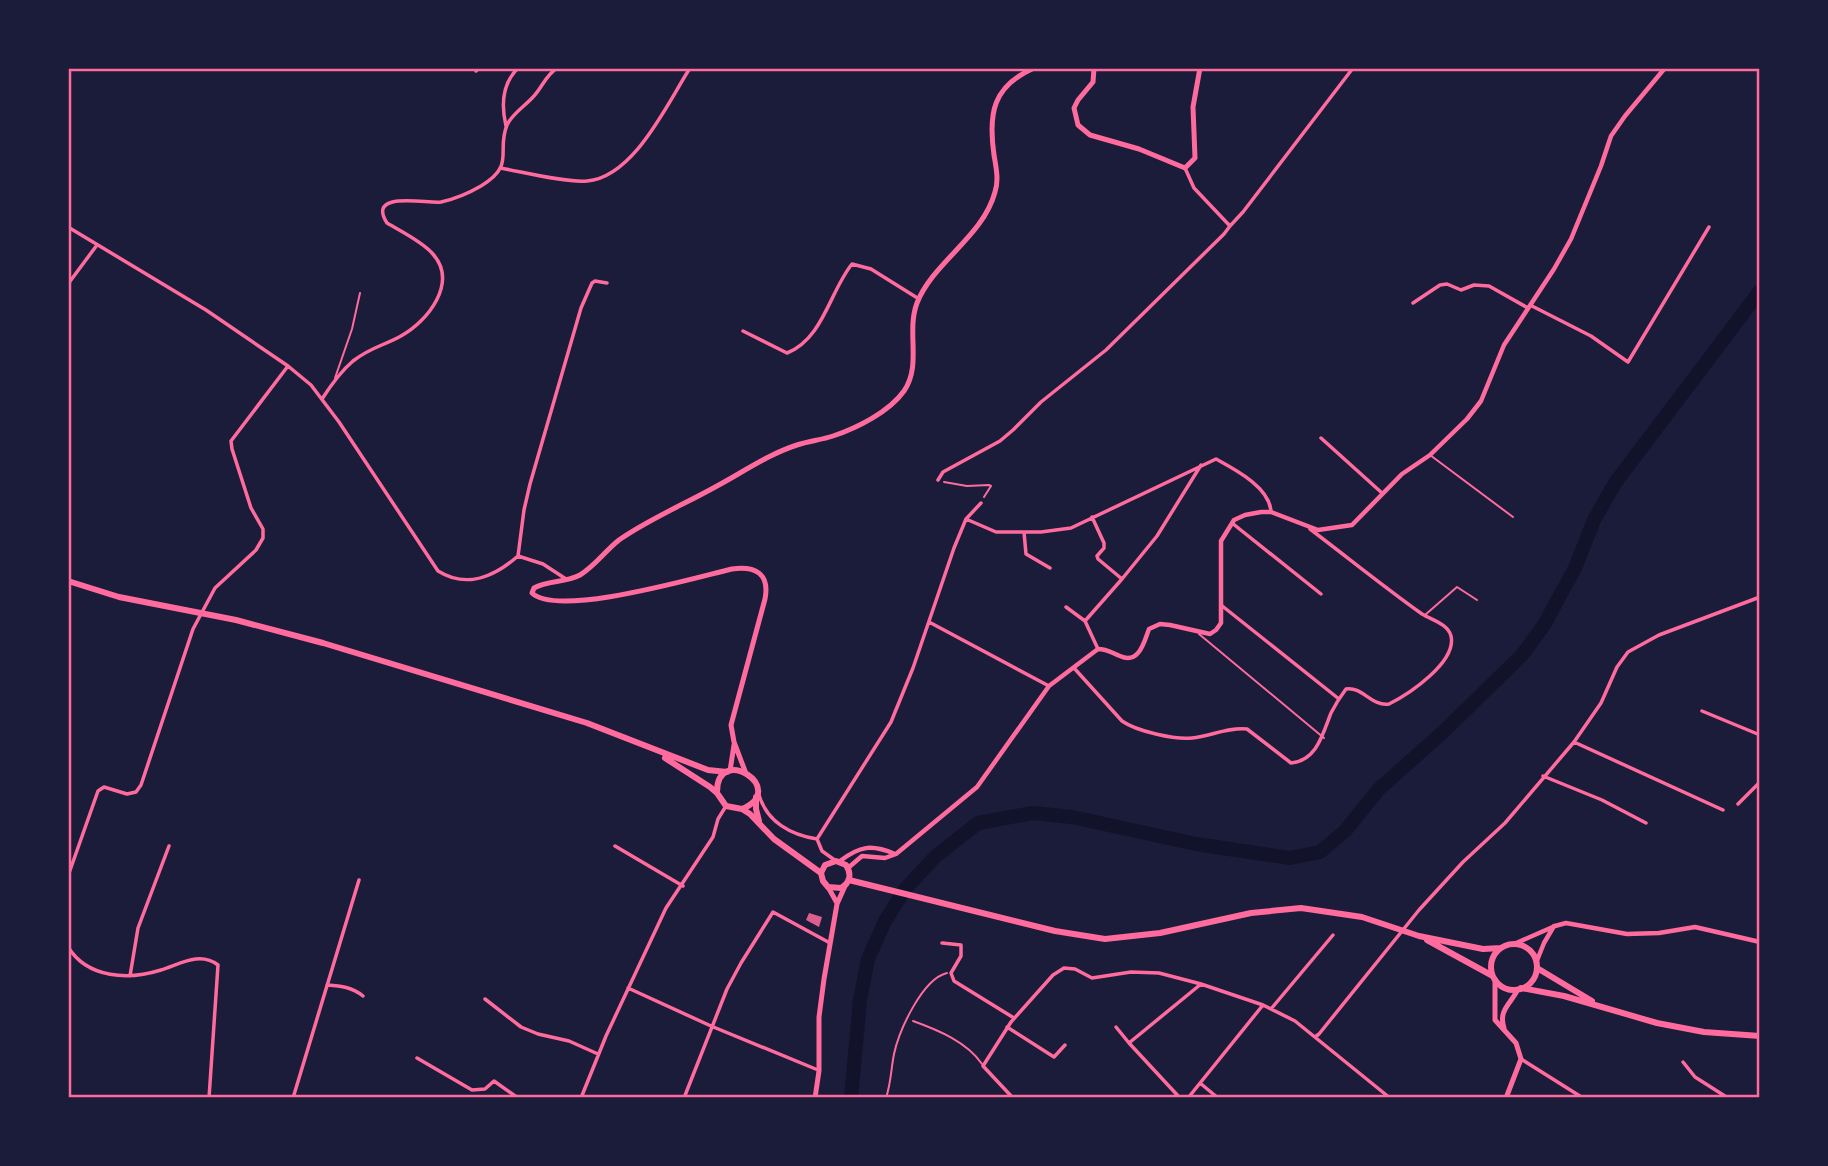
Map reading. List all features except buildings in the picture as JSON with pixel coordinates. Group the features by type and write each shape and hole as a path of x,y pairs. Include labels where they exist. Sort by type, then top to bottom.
{"main road":[{"path":"717,793 719,781 729,772 734,742 732,718 767,591 763,577 750,568 742,568 602,599 541,598 532,593 534,587 568,580 589,568 618,541 647,523 783,451 851,429 891,404 903,392 913,369 912,322 919,299 987,213 997,188 992,137 993,116 998,97 1018,75 1034,68"},
{"path":"1094,68 1093,82 1074,108 1078,125 1090,135 1139,149 1185,168 1195,158 1193,107 1200,68"},
{"path":"68,581 119,597 279,630 587,723 708,770 745,771"},
{"path":"734,742 745,771 754,779 759,822"},
{"path":"645,747 682,767 717,793 726,806 742,809 759,822 774,839 821,873"},
{"path":"742,809 753,802 757,793"},
{"path":"808,863 825,865 838,861 848,868 847,883 837,903 819,1017 820,1070 815,1098"},
{"path":"825,865 821,873 822,881 837,903"},
{"path":"828,887 837,889 847,883 873,886 1064,933 1105,939 1130,938 1264,911 1301,908 1362,917 1419,936 1483,949 1514,944 1529,949 1536,965 1603,1007"},
{"path":"1419,936 1494,978 1505,988 1564,996 1628,1016 1681,1028 1760,1036"},
{"path":"1501,948 1491,962 1494,1015 1495,1020 1519,1048 1521,1059 1506,1098"},
{"path":"1505,1031 1501,1019 1503,1011 1519,989 1531,981 1536,965"}],"street":[{"path":"322,399 335,379 351,363 372,348 413,329 429,313 440,294 443,278 441,264 431,251 387,223 383,216 384,208 389,202 399,200 438,202 460,196 496,175 504,158 506,128 503,113 506,85 519,68"},
{"path":"506,128 510,120 536,95 542,83 557,68"},
{"path":"500,168 586,181 618,170 647,137 690,68"},
{"path":"938,480 943,472 1007,435 1041,402 1107,350 1206,254 1243,212 1353,68"},
{"path":"1310,529 1326,531 1352,525 1402,474 1430,455 1467,419 1480,401 1504,345 1571,239 1611,136 1665,68"},
{"path":"1185,168 1194,188 1230,226"},
{"path":"68,227 206,310 311,385 438,570 448,577 473,581 485,578 518,556 530,484 581,308 592,282 607,283"},
{"path":"1413,303 1440,285 1447,284 1461,290 1482,284 1591,336 1628,362 1709,227"},
{"path":"68,284 97,245"},
{"path":"743,331 788,353 795,349 812,334 852,264 871,269 919,299"},
{"path":"68,876 100,788 108,787 127,794 136,792 141,785 193,629 215,588 256,550 263,538 263,530 251,508 232,449 232,441 288,366"},
{"path":"1321,438 1382,493"},
{"path":"966,519 988,530 1024,532 1071,528 1216,459 1235,469 1267,496 1271,512"},
{"path":"1085,621 1157,536 1201,465"},
{"path":"817,839 891,722 904,694 966,519 981,503"},
{"path":"848,868 862,856 885,858 896,854 984,780 1049,686 1073,667 1098,649 1105,649 1129,659 1140,652 1149,629 1154,626 1170,625 1210,634 1216,630 1221,623 1221,541 1232,523 1245,515 1271,512 1310,529 1451,634 1451,646 1438,669 1393,702 1385,706 1352,688 1346,689 1331,712 1324,738 1299,762 1291,763 1247,729 1193,738 1170,736 1122,721 1073,667"},
{"path":"1093,517 1104,543 1098,559 1122,579"},
{"path":"1232,523 1321,594"},
{"path":"1024,532 1026,554 1050,568"},
{"path":"518,556 543,564 568,580"},
{"path":"1315,1037 1419,910 1463,862 1505,823 1574,742 1601,703 1616,667 1628,652 1659,635 1760,597"},
{"path":"1222,605 1339,699"},
{"path":"1066,607 1085,621 1098,649"},
{"path":"929,622 1049,686"},
{"path":"1702,711 1760,735"},
{"path":"1574,742 1723,810"},
{"path":"1543,776 1602,800 1646,822"},
{"path":"1738,804 1760,782"},
{"path":"757,793 773,820 800,837 817,839"},
{"path":"581,1098 666,908 713,837 718,819 726,806"},
{"path":"817,839 822,851 838,861 860,848 880,849 896,854"},
{"path":"130,976 138,928 169,846"},
{"path":"615,846 683,886"},
{"path":"293,1098 359,880"},
{"path":"684,1098 711,1026 741,963 773,912 831,943"},
{"path":"1514,944 1555,926 1574,924 1626,934 1659,933 1695,927 1760,942"},
{"path":"1536,965 1544,943 1555,926"},
{"path":"1271,1009 1333,935"},
{"path":"943,943 961,945 961,956 951,973 954,981 1014,1018"},
{"path":"68,947 85,965 101,972 130,976 161,970 197,958 218,965 209,1098"},
{"path":"1013,1098 983,1066 1014,1018 1052,975 1064,968 1074,969 1092,978 1131,972 1159,973 1263,1005 1295,1021 1358,1075 1390,1098"},
{"path":"1129,1043 1201,984"},
{"path":"327,985 343,986 363,996"},
{"path":"628,988 711,1026 820,1070"},
{"path":"485,999 521,1027 569,1041 598,1055"},
{"path":"1188,1098 1263,1005"},
{"path":"1007,1027 1054,1058 1065,1045"},
{"path":"1116,1027 1180,1098"},
{"path":"417,1058 472,1090 485,1090 494,1082 518,1098"},
{"path":"1521,1059 1583,1098"},
{"path":"1683,1062 1695,1077 1728,1098"},
{"path":"1200,1083 1218,1098"}],"lane":[{"path":"335,379 352,329 360,293"},
{"path":"1430,455 1513,517"},
{"path":"1425,615 1457,587 1477,600"},
{"path":"1196,631 1324,738"},
{"path":"913,1021 951,1037 976,1056 983,1066"}],"path":[{"path":"938,480 939,483 991,486 981,503"},
{"path":"886,1098 894,1053 916,1002 931,983 943,974 951,973"}],"waterway":[{"path":"851,1098 860,1000 868,959 885,921 906,888 936,856 978,823 1033,813 1072,817 1196,844 1290,858 1320,852 1345,831 1379,789 1443,732 1522,655 1544,625 1575,568 1594,520 1615,483 1760,291"}]}
